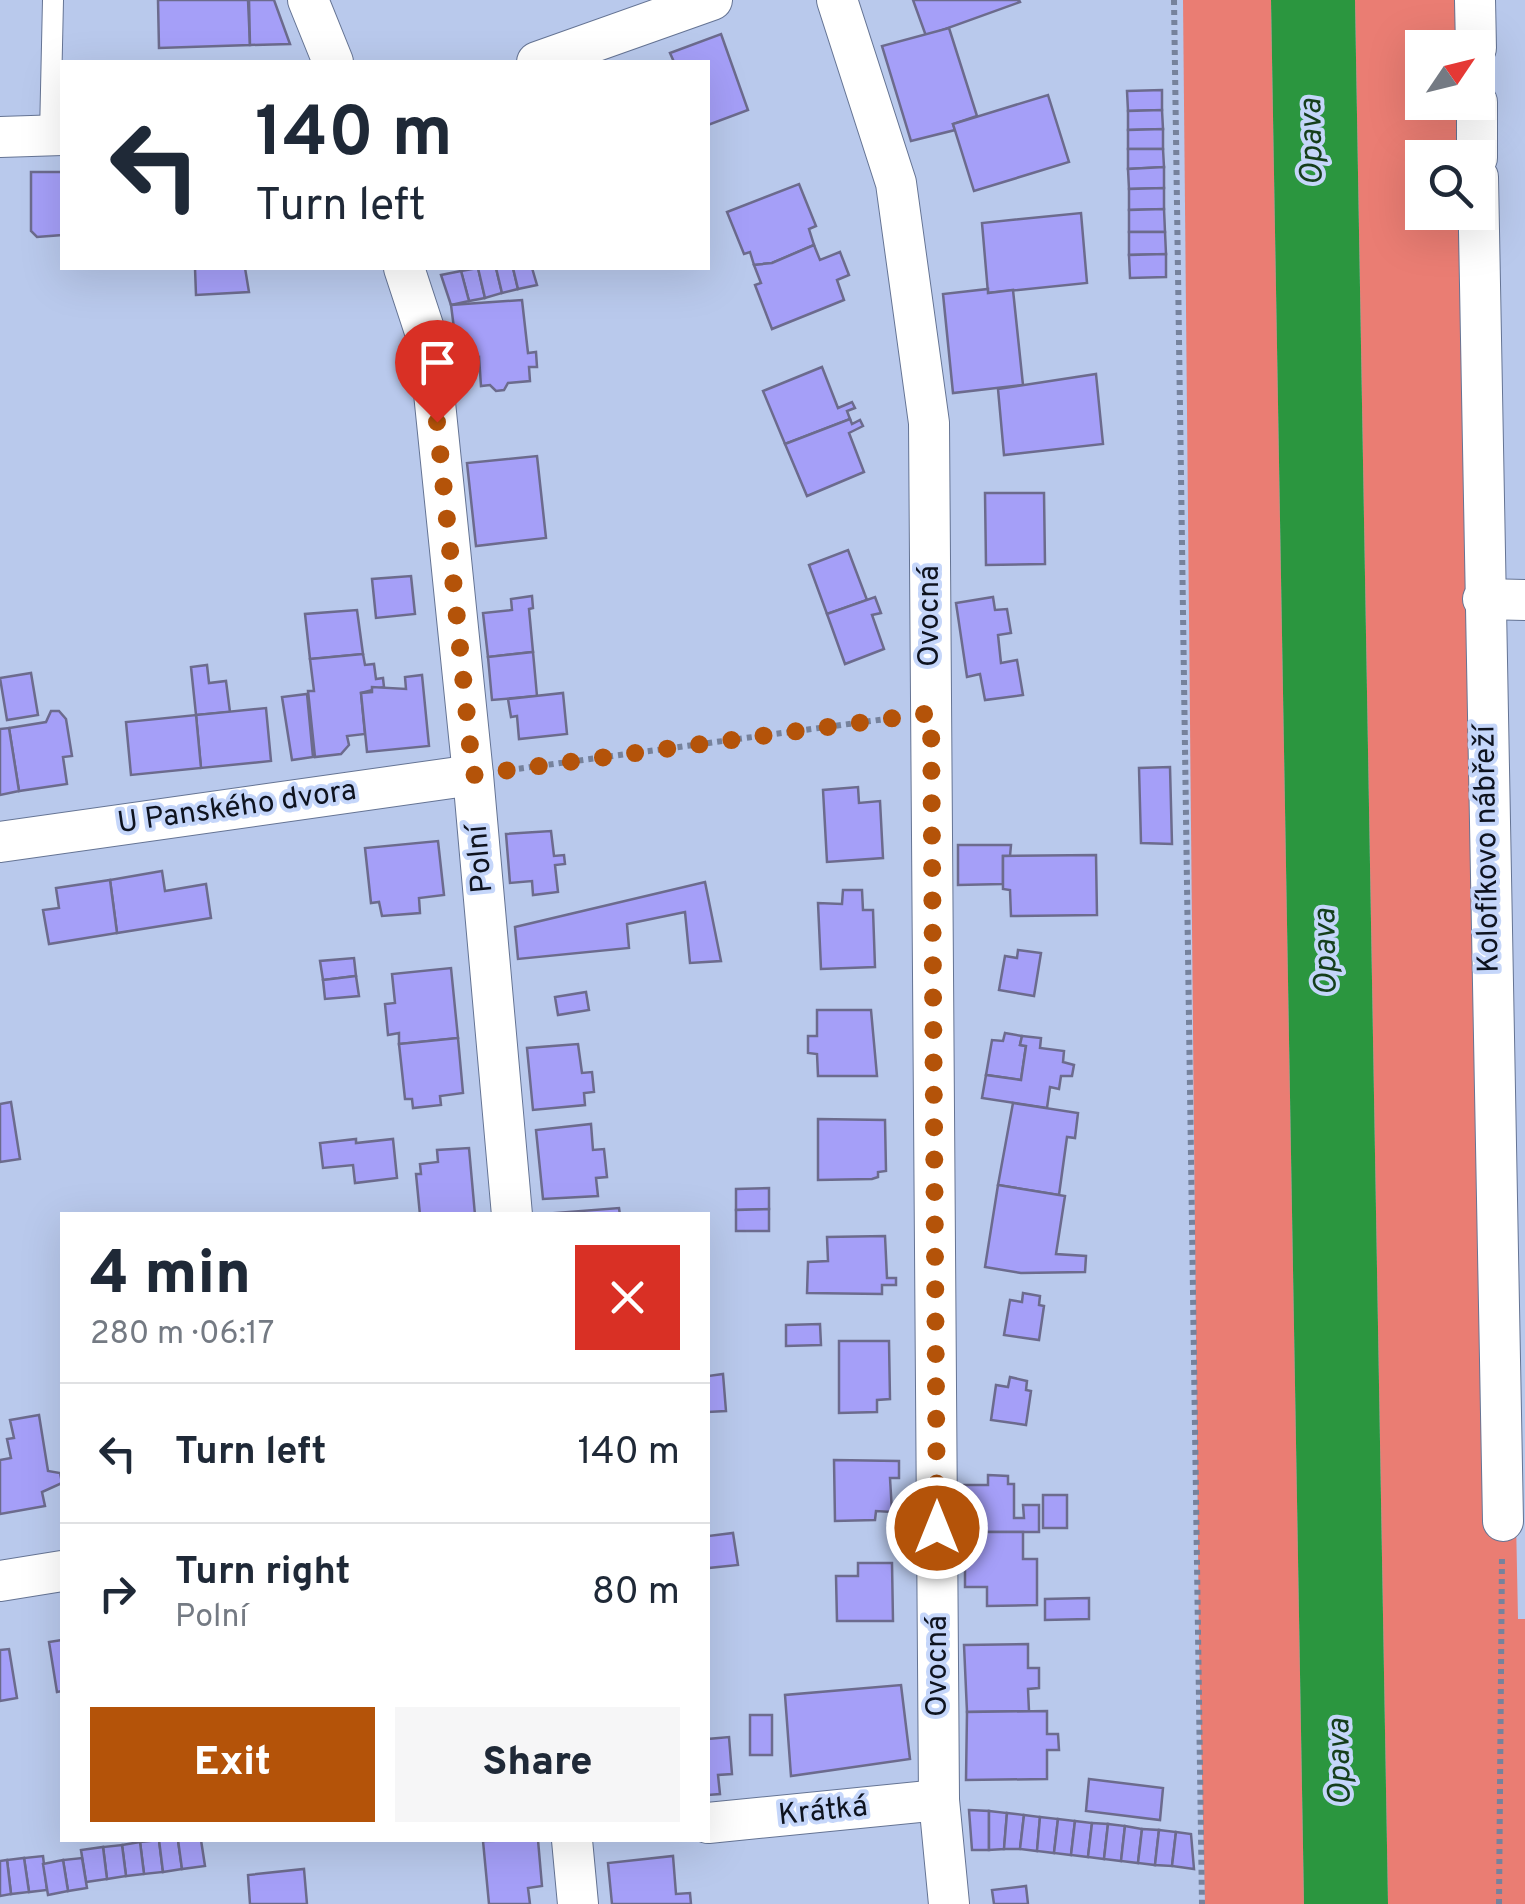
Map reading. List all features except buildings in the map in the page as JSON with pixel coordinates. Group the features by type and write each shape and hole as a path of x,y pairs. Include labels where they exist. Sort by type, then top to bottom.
{"street":[{"path":"308,0 332,60"},
{"path":"543,60 712,0"},
{"name":"Ovocná","path":"836,0 896,183 929,423 939,1800 949,1904"},
{"path":"1475,0 1476,30"},
{"path":"0,137 56,135"},
{"name":"Kolofíkovo nábřeží","path":"1479,230 1503,1522"},
{"name":"Polní","path":"405,270 429,344 512,1212"},
{"path":"1483,600 1525,600"},
{"name":"U Panského dvora","path":"0,842 473,775"},
{"path":"0,1581 60,1571"},
{"name":"Krátká","path":"710,1824 939,1800"},
{"path":"572,1842 578,1904"}],"lane":[{"path":"53,0 56,135"}],"path":[{"path":"1174,0 1202,1904"},
{"path":"473,775 931,713"},
{"path":"1499,1904 1503,1522"}],"shaded area":[{"path":"1183,0 1271,0 1304,1904 1205,1904 1199,1648"},
{"path":"1355,0 1463,0 1465,30 1405,30 1405,120 1470,120 1472,140 1405,140 1405,230 1477,230 1497,582 1518,1619 1525,1619 1525,1904 1388,1904"}],"water":[{"name":"Opava","path":"1271,0 1355,0 1388,1904 1304,1904"}],"route":[{"path":"437,422 473,775 931,713 937,1528"}]}
